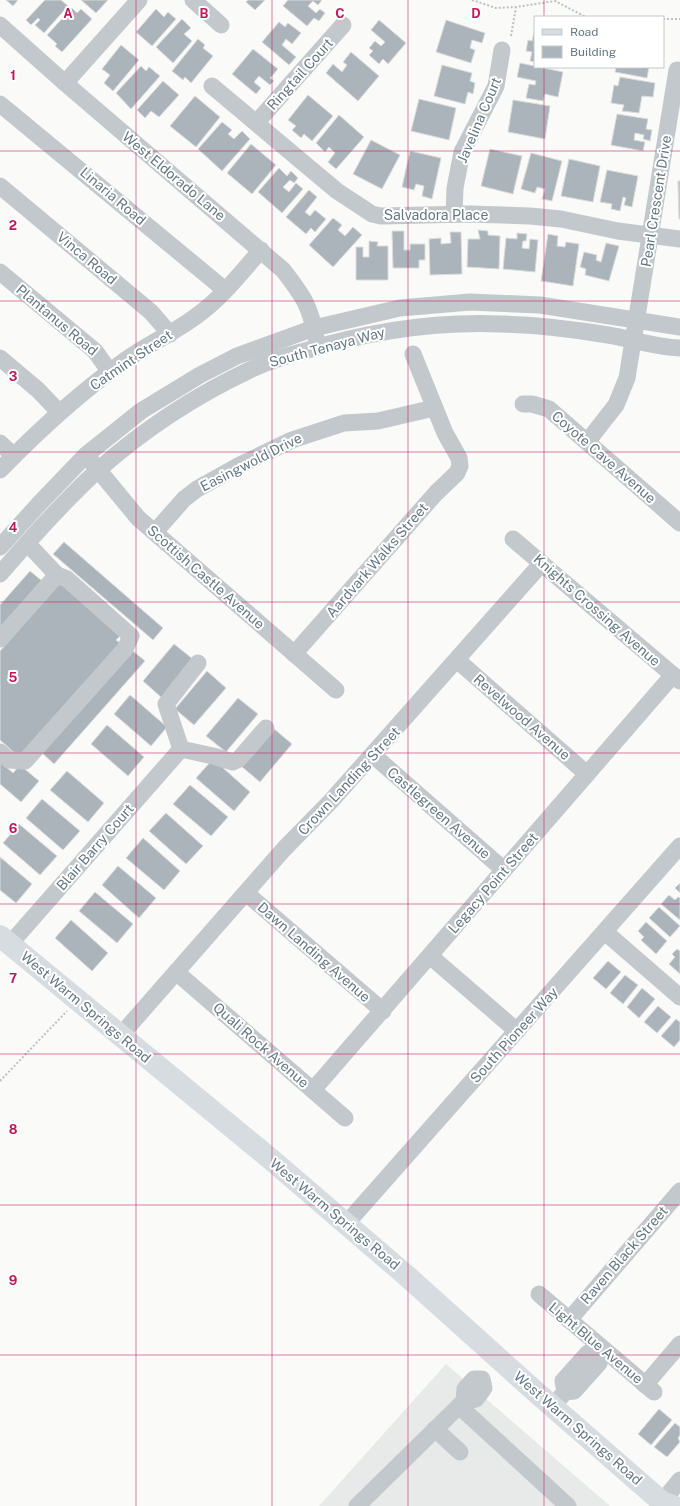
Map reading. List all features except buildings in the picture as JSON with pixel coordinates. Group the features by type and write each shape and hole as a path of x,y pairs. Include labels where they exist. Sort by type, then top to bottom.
{"main road":[{"name":"West Warm Springs Road","path":"5,940 408,1276 500,1360 559,1399 666,1504"}],"street":[{"path":"65,83 139,0"},
{"path":"193,0 221,25"},
{"name":"West Eldorado Lane","path":"0,25 65,83 283,270 302,294 310,310 318,346"},
{"name":"Ringtail Court","path":"256,123 343,25"},
{"name":"Javelina Court","path":"454,214 455,188 462,152 496,86 502,50"},
{"name":"Pearl Crescent Drive","path":"587,442 619,400 627,378 636,331 677,70"},
{"name":"Salvadora Place","path":"212,86 337,191 372,214 381,216 454,214 530,216 561,219 651,236 680,239"},
{"name":"Linaria Road","path":"0,104 225,290"},
{"name":"Vinca Road","path":"0,186 151,312 170,334"},
{"name":"Catmint Street","path":"0,470 59,412 124,361 170,334 215,301 261,250"},
{"name":"Plantanus Road","path":"0,272 95,351 110,372"},
{"name":"South Tenaya Way","path":"0,547 38,505 86,456 141,411 200,375 244,354 314,328 400,308 470,302 540,305 636,331 680,348"},
{"name":"South Tenaya Way","path":"0,574 50,517 98,470 152,427 209,392 255,367 318,346 397,329 468,324 636,331 680,327"},
{"path":"413,354 434,408"},
{"path":"0,358 38,390 59,412"},
{"name":"Coyote Cave Avenue","path":"523,404 532,404 549,409 678,518"},
{"name":"Aardvark Walks Street","path":"294,654 436,493 457,474 460,466 459,458 450,445 434,408"},
{"name":"Easingwold Drive","path":"155,532 184,499 198,489 286,442 344,423 378,421 434,408"},
{"path":"0,443 14,456"},
{"name":"Scottish Castle Avenue","path":"86,456 126,506 336,690"},
{"name":"Knights Crossing Avenue","path":"513,539 677,678"},
{"path":"0,752 9,760 25,761 125,649 131,636 66,578 57,575 27,543"},
{"name":"Crown Landing Street","path":"120,1036 246,893 373,755 542,563"},
{"path":"0,639 57,575"},
{"name":"Revelwood Avenue","path":"457,660 587,774"},
{"path":"198,663 166,704 181,750 213,756 233,762 239,759 266,728"},
{"name":"Legacy Point Street","path":"313,1090 587,774 677,678"},
{"name":"Blair Barry Court","path":"5,940 181,750"},
{"name":"Castlegreen Avenue","path":"373,755 504,870"},
{"name":"South Pioneer Way","path":"346,1224 680,846"},
{"name":"Dawn Landing Avenue","path":"246,893 383,1011"},
{"path":"605,932 680,997"},
{"path":"430,956 517,1031"},
{"name":"Quali Rock Avenue","path":"176,972 345,1118"},
{"name":"Raven Black Street","path":"569,1320 680,1191"},
{"name":"Light Blue Avenue","path":"539,1294 569,1320 599,1350 649,1388 680,1344"},
{"path":"559,1399 574,1391 599,1363 599,1350"},
{"path":"357,1506 462,1403 476,1399 484,1388 482,1379 500,1360"},
{"path":"462,1403 568,1506"},
{"path":"435,1429 460,1452"},
{"path":"666,1504 680,1480"}],"path":[{"path":"472,0 496,8 516,8 555,1 584,16"},
{"path":"511,36 516,8"},
{"path":"664,19 680,19"},
{"path":"0,1081 77,1001"}],"shaded area":[{"path":"446,1364 610,1506 319,1506"}]}
